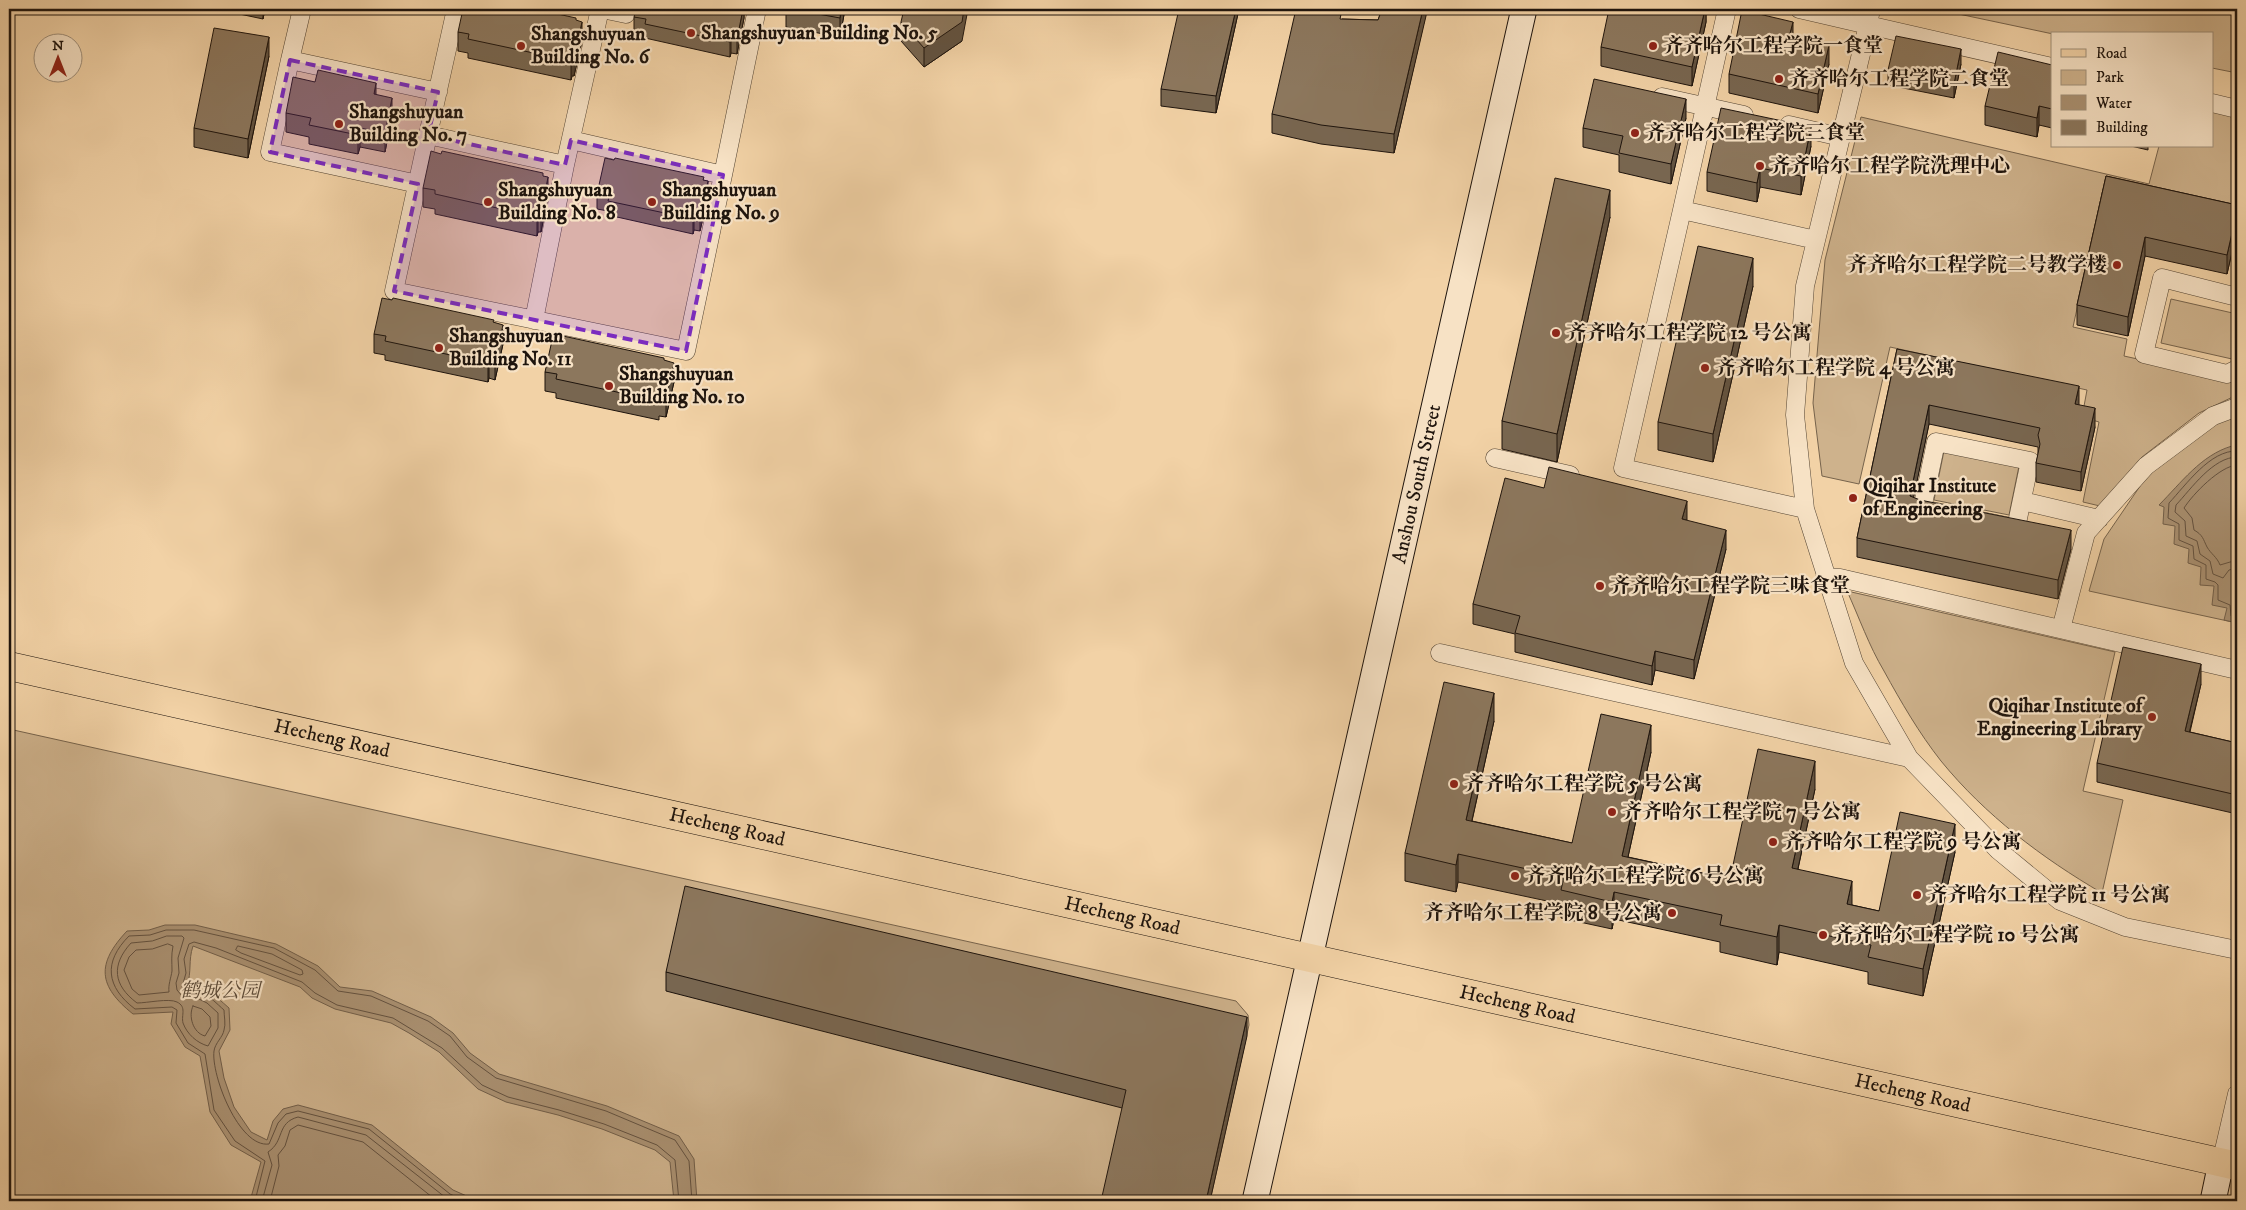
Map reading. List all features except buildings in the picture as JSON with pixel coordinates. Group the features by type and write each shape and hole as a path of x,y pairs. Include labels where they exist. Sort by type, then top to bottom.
{"main road":[{"name":"Hecheng Road","path":"9,666 2229,1165"}],"street":[{"path":"302,9 270,152 418,184"},
{"path":"456,9 394,291 686,351 757,9"},
{"path":"534,320 565,165 601,9 626,14 627,9"},
{"name":"Anshou South Street","path":"1255,1201 1524,9"},
{"path":"1619,487 1727,9"},
{"path":"1799,9 1870,17 2051,67"},
{"path":"1870,17 1805,286 1795,415 1804,509 1854,663 1910,758 1998,850 2060,902 2125,927 2237,950"},
{"path":"290,60 438,92"},
{"path":"1648,93 1841,137"},
{"path":"2214,103 2237,109"},
{"path":"428,135 565,165"},
{"path":"571,140 723,175"},
{"path":"1682,210 1816,240"},
{"path":"2237,297 2162,278 2144,354 2228,374 2237,370"},
{"path":"2061,629 2086,533 2146,466 2213,416 2237,407"},
{"path":"1936,442 2030,461 2022,501 2016,528 1922,509 1936,442"},
{"path":"1495,458 1591,480"},
{"path":"1623,468 1804,509"},
{"path":"2022,501 2099,519"},
{"path":"1825,577 1840,578 2237,670"},
{"path":"1440,653 1910,758"},
{"path":"2212,1201 2229,1165 2237,1094"}],"highlighted area":[{"path":"290,60 438,92 428,135 565,165 571,140 723,175 686,351 394,291 418,184 270,152"}],"green space":[{"path":"1935,9 2237,9 2237,73 2214,68 2214,32 2051,32 2051,34"},
{"path":"2214,111 2237,117 2237,219 2103,189 2073,327 2127,339 2124,356 2237,381 2237,395 2199,413 2142,457 2100,506 2083,502 2099,422 2082,417 2087,390 1890,347 1859,484 1822,476 1813,403 1825,260 1861,117 2149,184 2158,148 2214,148"},
{"path":"2171,299 2237,314 2237,335 2232,359 2161,343"},
{"path":"2237,415 2237,623 2089,591 2104,539 2151,470 2219,420"},
{"path":"1944,451 2019,466 2009,515 1934,500"},
{"path":"1847,591 2115,652 2083,791 2123,800 2102,893 2058,865 2015,834 1976,799 1941,761 1897,694 1869,642"},
{"name":"鹤城公园","path":"9,729 1236,1001 1248,1015 1249,1025 1210,1201 9,1201"}],"water":[{"path":"2237,446 2237,571 2232,591 2237,599 2237,623 2224,620 2227,608 2212,605 2214,586 2200,585 2201,567 2188,563 2189,549 2174,544 2175,526 2163,524 2164,507 2159,505 2201,463 2221,450"},
{"path":"165,925 195,925 276,944 318,966 340,987 372,991 431,1017 453,1033 470,1053 499,1074 607,1106 679,1136 694,1159 697,1201 674,1201 670,1162 655,1150 602,1129 558,1115 506,1102 478,1089 439,1052 391,1023 335,1009 312,998 300,987 193,946 187,986 210,993 229,1008 230,1030 219,1051 224,1078 234,1107 251,1132 267,1140 273,1121 283,1109 298,1105 372,1125 453,1190 478,1201 250,1201 261,1162 231,1145 210,1112 200,1056 185,1047 171,1024 173,1012 133,1014 121,1004 108,984 105,974 106,964 117,943 127,931 149,930"}],"place":[{"name":"Shangshuyuan Building No. 5","path":"691,33"},
{"name":"Shangshuyuan Building No. 6","path":"521,46"},
{"name":"齐齐哈尔工程学院一食堂","path":"1653,46"},
{"name":"齐齐哈尔工程学院二食堂","path":"1779,79"},
{"name":"Shangshuyuan Building No. 7","path":"339,124"},
{"name":"齐齐哈尔工程学院三食堂","path":"1635,133"},
{"name":"齐齐哈尔工程学院洗理中心","path":"1760,166"},
{"name":"Shangshuyuan Building No. 8","path":"488,202"},
{"name":"Shangshuyuan Building No. 9","path":"652,202"},
{"name":"齐齐哈尔工程学院二号教学楼","path":"2117,265"},
{"name":"齐齐哈尔工程学院 12 号公寓","path":"1556,333"},
{"name":"Shangshuyuan Building No. 11","path":"439,348"},
{"name":"齐齐哈尔工程学院 4 号公寓","path":"1705,368"},
{"name":"Shangshuyuan Building No. 10","path":"609,386"},
{"name":"Qiqihar Institute of Engineering","path":"1853,498"},
{"name":"齐齐哈尔工程学院三味食堂","path":"1600,586"},
{"name":"Qiqihar Institute of Engineering Library","path":"2152,717"},
{"name":"齐齐哈尔工程学院 5 号公寓","path":"1454,784"},
{"name":"齐齐哈尔工程学院 7 号公寓","path":"1612,812"},
{"name":"齐齐哈尔工程学院 9 号公寓","path":"1773,842"},
{"name":"齐齐哈尔工程学院 6 号公寓","path":"1515,876"},
{"name":"齐齐哈尔工程学院 11 号公寓","path":"1917,895"},
{"name":"齐齐哈尔工程学院 8 号公寓","path":"1672,913"},
{"name":"齐齐哈尔工程学院 10 号公寓","path":"1823,935"}]}
